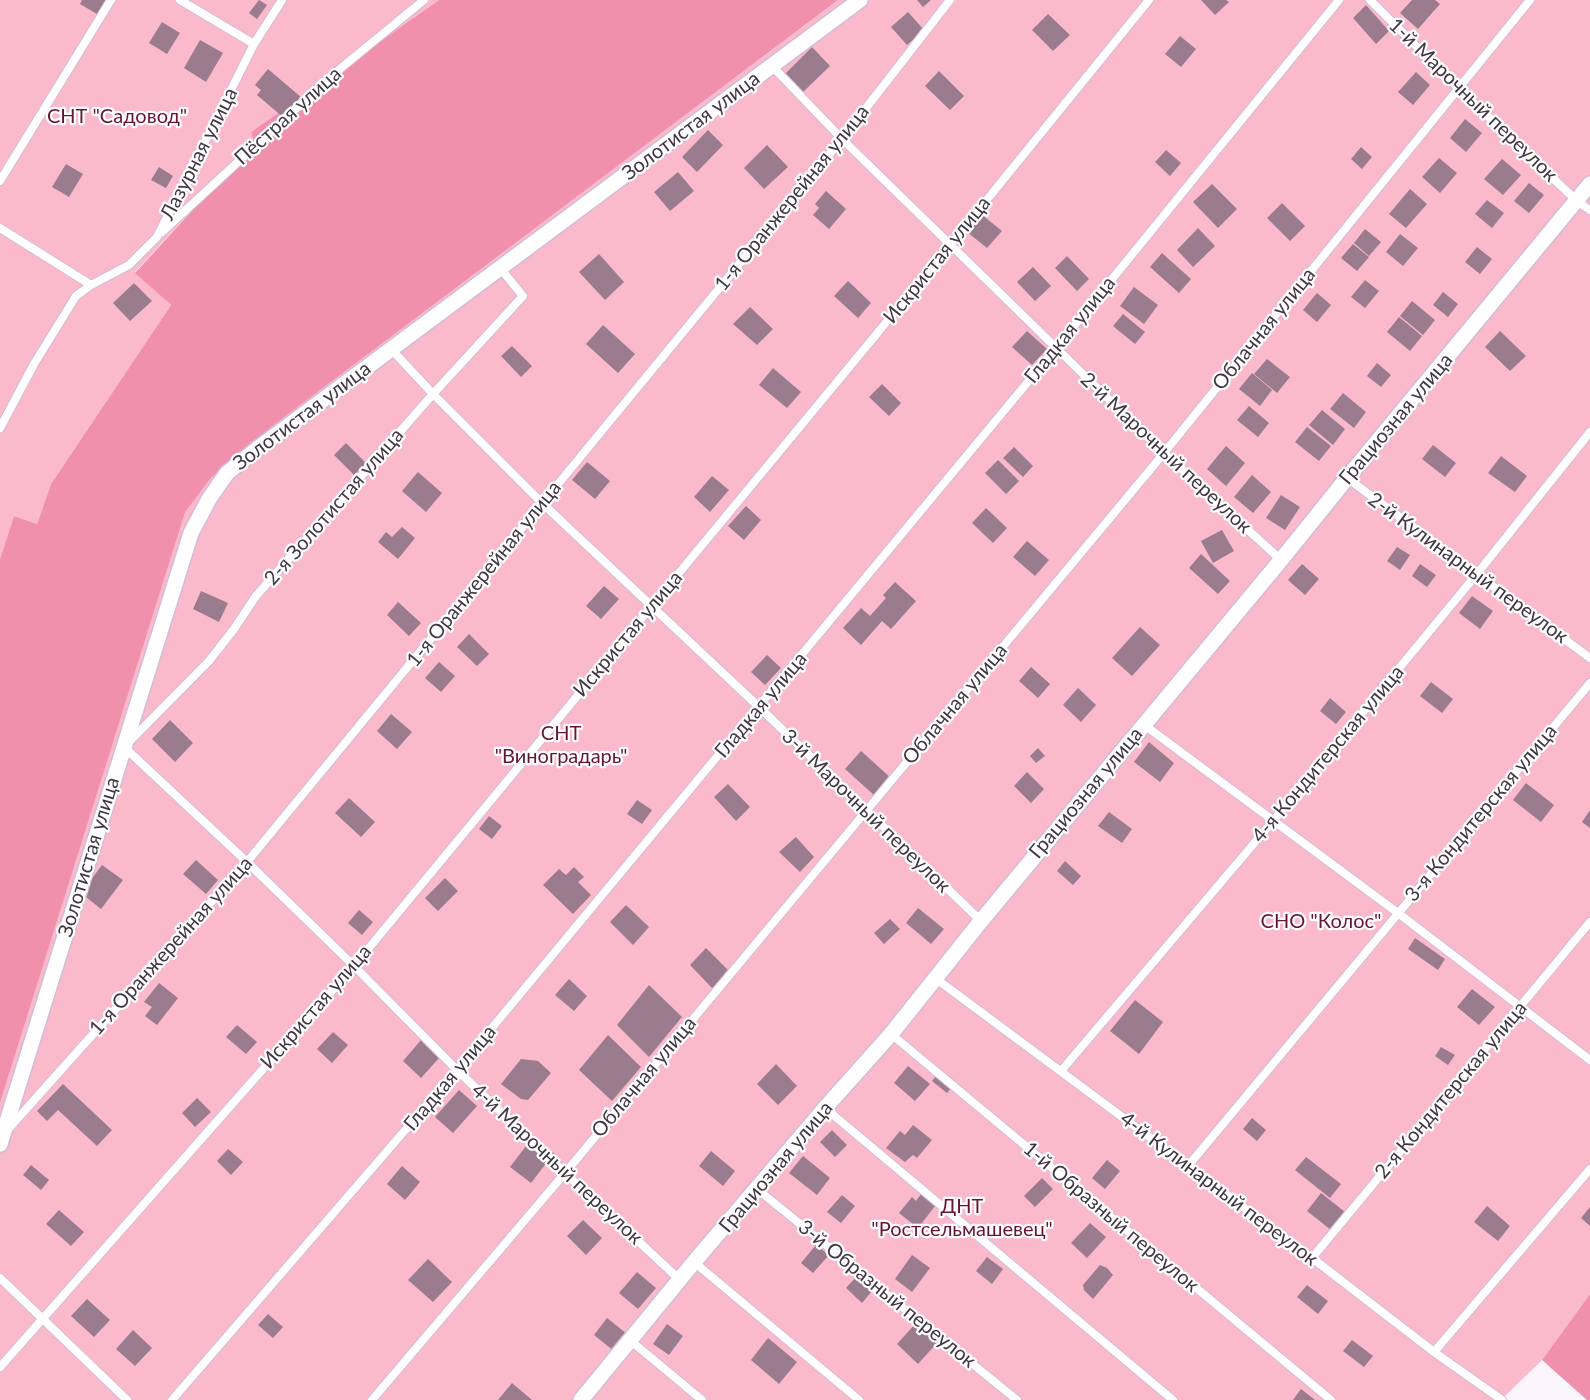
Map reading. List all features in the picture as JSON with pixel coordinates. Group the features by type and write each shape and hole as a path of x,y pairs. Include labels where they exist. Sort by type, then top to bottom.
{"street":[{"name":"Золотистая улица","path":"1,1140 191,533 209,499 227,473 257,448 860,0"},
{"name":"Грациозная улица","path":"581,1400 694,1262 891,1034 1143,724 1590,184"}],"lane":[{"path":"0,181 111,0"},
{"path":"180,0 254,44"},
{"name":"Лазурная улица","path":"92,285 129,265 157,237 254,44 282,0"},
{"name":"Пёстрая улица","path":"157,237 330,77 424,0"},
{"name":"1-я Оранжерейная улица","path":"1,1140 247,862 842,139 950,0"},
{"name":"Искристая улица","path":"0,1367 354,966 951,244 1149,0"},
{"name":"Гладкая улица","path":"172,1400 458,1070 1056,348 1339,0"},
{"name":"1-й Марочный переулок","path":"1370,0 1577,201 1590,210"},
{"name":"Облачная улица","path":"372,1400 1164,453 1530,0"},
{"name":"2-й Марочный переулок","path":"772,66 842,139 1164,453 1281,560"},
{"path":"0,228 92,285 76,296 34,364 0,428"},
{"name":"2-я Золотистая улица","path":"124,747 209,662 256,596 433,394 523,296 500,268"},
{"name":"3-й Марочный переулок","path":"391,349 542,503 759,707 981,921"},
{"name":"4-я Кондитерская улица","path":"1060,1071 1273,821 1476,575 1590,432"},
{"name":"2-й Кулинарный переулок","path":"1347,478 1590,658"},
{"name":"3-я Кондитерская улица","path":"1188,1166 1590,683"},
{"path":"1143,724 1398,913 1590,1060"},
{"name":"4-й Марочный переулок","path":"124,747 247,862 564,1173 680,1280"},
{"name":"2-я Кондитерская улица","path":"1312,1258 1590,922"},
{"name":"4-й Кулинарный переулок","path":"935,978 1312,1258 1434,1352 1502,1400"},
{"name":"1-й Образный переулок","path":"891,1034 1331,1400"},
{"path":"825,1108 1173,1400"},
{"path":"1434,1352 1590,1169"},
{"name":"3-й Образный переулок","path":"757,1189 1017,1400"},
{"path":"694,1262 859,1400"},
{"path":"0,1278 127,1400"},
{"path":"631,1341 702,1400"}],"green space":[{"name":"СНТ \"Садовод\"","path":"0,0 439,0 251,132 254,143 135,272 171,305 51,484 37,524 14,516 0,559"},
{"name":"СНТ \"Виноградарь\"","path":"838,0 1590,0 1590,1294 1542,1360 1504,1397 1508,1400 0,1400 0,1103 184,512 211,478 270,428"}],"shaded area":[{"path":"439,0 838,0 270,428 211,478 185,512 0,1103 0,559 14,516 37,524 51,484 171,305 135,273 254,143 251,132"},
{"path":"1590,1294 1590,1400 1587,1400 1542,1360"}],"building":[{"path":"82,0 106,0 97,14 80,4"},
{"path":"259,0 267,5 257,19 249,13"},
{"path":"917,0 931,0 923,7"},
{"path":"1201,0 1226,0 1229,2 1215,15"},
{"path":"1412,0 1435,0 1440,4 1418,29 1400,13"},
{"path":"1366,5 1389,31 1376,44 1353,18"},
{"path":"908,12 924,30 907,45 891,27"},
{"path":"1048,14 1070,35 1053,51 1032,30"},
{"path":"162,22 180,33 167,54 149,43"},
{"path":"1180,36 1196,49 1181,67 1165,54"},
{"path":"200,40 223,53 206,82 184,68"},
{"path":"812,47 830,66 803,92 785,74"},
{"path":"268,69 302,98 284,118 257,95 261,90 255,85"},
{"path":"939,71 964,96 950,110 925,86"},
{"path":"1416,72 1430,85 1413,105 1398,92"},
{"path":"1465,119 1482,133 1466,152 1450,138"},
{"path":"708,130 723,145 697,172 682,157"},
{"path":"767,145 788,167 764,189 744,168"},
{"path":"1361,147 1372,157 1362,169 1351,159"},
{"path":"1166,150 1181,163 1170,176 1155,162"},
{"path":"1439,158 1457,173 1440,193 1422,177"},
{"path":"1502,159 1521,175 1503,195 1484,179"},
{"path":"66,164 83,174 69,197 52,187"},
{"path":"159,167 173,176 166,188 151,180"},
{"path":"678,172 694,191 670,211 654,192"},
{"path":"1529,183 1544,195 1529,213 1514,201"},
{"path":"1212,184 1237,209 1218,228 1193,202"},
{"path":"1410,189 1427,204 1406,228 1389,214"},
{"path":"826,191 846,209 829,229 813,215 819,208 815,204"},
{"path":"1487,200 1504,213 1492,228 1475,214"},
{"path":"1282,203 1305,226 1290,241 1267,218"},
{"path":"981,214 1002,231 987,248 967,232"},
{"path":"1198,228 1215,246 1193,267 1177,250"},
{"path":"1365,229 1381,242 1369,256 1354,243"},
{"path":"1400,234 1418,248 1403,266 1386,252"},
{"path":"1353,244 1369,257 1357,271 1341,258"},
{"path":"1477,247 1492,259 1480,274 1465,262"},
{"path":"1162,253 1191,279 1179,293 1150,267"},
{"path":"599,254 624,282 605,300 579,272"},
{"path":"1067,256 1089,279 1077,291 1055,268"},
{"path":"1033,267 1051,286 1035,301 1017,282"},
{"path":"1365,280 1379,291 1365,308 1351,297"},
{"path":"848,281 871,303 858,318 834,296"},
{"path":"134,283 152,301 130,321 113,303"},
{"path":"1134,287 1158,305 1144,324 1120,306"},
{"path":"1443,292 1458,304 1448,317 1433,305"},
{"path":"1317,293 1331,305 1317,322 1303,310"},
{"path":"1412,301 1435,320 1423,335 1400,316"},
{"path":"750,307 773,329 757,345 733,324"},
{"path":"1123,314 1145,332 1135,344 1113,326"},
{"path":"1399,317 1422,336 1410,351 1387,332"},
{"path":"603,325 635,354 618,373 586,344"},
{"path":"1027,331 1047,349 1032,365 1012,347"},
{"path":"1500,331 1526,356 1510,371 1485,347"},
{"path":"512,346 532,366 521,377 501,356"},
{"path":"1267,359 1290,377 1277,393 1254,374"},
{"path":"1377,363 1391,375 1381,387 1367,376"},
{"path":"773,368 801,392 787,408 759,385"},
{"path":"1252,373 1272,390 1260,406 1239,389"},
{"path":"882,384 901,403 889,416 869,397"},
{"path":"1343,393 1366,412 1354,428 1330,409"},
{"path":"1249,406 1269,423 1258,437 1237,420"},
{"path":"1322,410 1345,429 1333,445 1309,425"},
{"path":"1307,427 1331,446 1319,461 1295,442"},
{"path":"346,443 366,463 354,475 334,455"},
{"path":"1433,445 1456,463 1445,477 1422,459"},
{"path":"1226,446 1245,463 1226,486 1207,469"},
{"path":"1014,447 1033,466 1023,477 1003,458"},
{"path":"1501,456 1527,476 1515,492 1488,473"},
{"path":"998,460 1019,481 1006,494 985,473"},
{"path":"587,462 610,481 595,499 572,480"},
{"path":"418,472 442,493 426,512 402,491"},
{"path":"1252,475 1271,492 1253,513 1234,497"},
{"path":"712,476 729,490 710,512 694,497"},
{"path":"1281,495 1300,507 1285,530 1266,518"},
{"path":"746,506 761,520 744,540 728,526"},
{"path":"986,508 1007,528 993,543 972,523"},
{"path":"402,527 415,538 398,559 378,542 386,532 392,537"},
{"path":"1222,530 1234,551 1213,563 1201,541"},
{"path":"1027,541 1049,560 1035,576 1013,557"},
{"path":"1397,547 1410,555 1400,570 1387,561"},
{"path":"1201,554 1230,581 1218,594 1189,568"},
{"path":"1302,564 1319,579 1305,595 1288,580"},
{"path":"1420,564 1436,575 1427,587 1412,576"},
{"path":"895,582 916,601 891,629 882,621 861,645 843,628 861,608 870,616 886,598 883,595"},
{"path":"604,586 619,599 601,619 586,606"},
{"path":"201,591 228,603 219,622 193,609"},
{"path":"1472,596 1493,611 1480,629 1459,613"},
{"path":"398,602 421,623 409,636 387,615"},
{"path":"1140,627 1160,645 1132,676 1112,658"},
{"path":"469,634 489,654 477,666 457,647"},
{"path":"767,655 781,668 765,685 751,672"},
{"path":"439,662 455,676 441,692 425,678"},
{"path":"1031,667 1050,684 1038,698 1019,681"},
{"path":"1431,682 1453,699 1442,713 1420,696"},
{"path":"1078,688 1096,705 1081,722 1063,705"},
{"path":"1330,698 1346,712 1336,724 1320,711"},
{"path":"391,714 412,732 397,749 377,731"},
{"path":"170,720 193,743 175,762 152,739"},
{"path":"1149,742 1174,763 1160,782 1134,762"},
{"path":"1038,748 1045,756 1036,763 1030,756"},
{"path":"861,751 891,778 875,796 845,769"},
{"path":"1027,772 1044,789 1031,803 1014,786"},
{"path":"1526,783 1554,805 1541,822 1513,800"},
{"path":"728,784 750,807 736,821 714,797"},
{"path":"349,798 375,822 361,837 335,813"},
{"path":"637,800 652,810 642,824 627,814"},
{"path":"1590,810 1590,828 1582,822"},
{"path":"1109,812 1132,829 1122,843 1098,826"},
{"path":"489,816 502,826 492,839 479,829"},
{"path":"796,837 814,857 800,872 779,852"},
{"path":"196,860 218,880 206,894 183,874"},
{"path":"1065,861 1081,876 1073,885 1057,871"},
{"path":"102,865 123,880 101,909 81,893"},
{"path":"574,867 584,877 578,882 591,895 573,914 543,885 559,869 566,875"},
{"path":"445,878 458,891 438,911 425,898"},
{"path":"626,905 649,927 633,945 610,922"},
{"path":"918,908 944,929 931,944 906,923"},
{"path":"359,910 373,922 362,935 348,923"},
{"path":"890,919 900,929 884,944 874,933"},
{"path":"1415,938 1445,959 1438,970 1408,949"},
{"path":"706,948 729,971 712,988 690,965"},
{"path":"569,979 587,996 574,1011 555,995"},
{"path":"159,983 178,998 157,1025 145,1016 152,1007 144,1002"},
{"path":"649,985 682,1017 649,1057 617,1025"},
{"path":"1472,989 1495,1007 1479,1025 1457,1007"},
{"path":"1135,1000 1163,1022 1139,1054 1110,1031"},
{"path":"237,1025 257,1042 246,1054 226,1037"},
{"path":"333,1032 348,1045 332,1063 317,1049"},
{"path":"608,1035 641,1067 612,1101 579,1070"},
{"path":"421,1040 440,1057 421,1078 403,1061"},
{"path":"1441,1047 1455,1055 1448,1065 1435,1056"},
{"path":"521,1059 538,1061 551,1073 528,1100 521,1099 501,1084"},
{"path":"776,1064 797,1086 778,1105 757,1084"},
{"path":"908,1066 930,1084 915,1101 894,1083"},
{"path":"941,1070 956,1082 947,1093 932,1081"},
{"path":"63,1084 112,1130 97,1146 58,1110 47,1121 37,1111"},
{"path":"459,1090 477,1106 453,1133 435,1117"},
{"path":"197,1098 211,1112 195,1127 182,1113"},
{"path":"1252,1118 1266,1130 1257,1141 1243,1129"},
{"path":"913,1125 932,1140 917,1158 913,1155 905,1162 886,1148 900,1131 905,1135"},
{"path":"832,1130 847,1145 835,1157 820,1142"},
{"path":"533,1137 554,1153 531,1183 510,1167"},
{"path":"228,1149 243,1162 231,1175 217,1161"},
{"path":"711,1151 735,1171 723,1186 699,1166"},
{"path":"803,1156 830,1178 817,1195 789,1173"},
{"path":"1306,1157 1341,1184 1330,1198 1295,1170"},
{"path":"1107,1160 1120,1171 1105,1189 1092,1178"},
{"path":"31,1165 49,1180 41,1190 23,1175"},
{"path":"402,1166 420,1182 405,1200 387,1184"},
{"path":"1042,1178 1053,1189 1035,1207 1024,1196"},
{"path":"1321,1193 1345,1212 1331,1230 1307,1211"},
{"path":"921,1194 935,1206 918,1228 899,1213 912,1197 916,1201"},
{"path":"842,1195 855,1206 841,1223 827,1212"},
{"path":"1487,1206 1510,1226 1498,1241 1474,1222"},
{"path":"1590,1207 1590,1226 1581,1218"},
{"path":"59,1210 84,1232 71,1246 46,1224"},
{"path":"583,1220 602,1238 586,1255 567,1236"},
{"path":"1090,1223 1106,1237 1087,1258 1071,1243"},
{"path":"816,1245 829,1255 813,1273 801,1263"},
{"path":"912,1255 930,1268 912,1292 895,1279"},
{"path":"987,1257 1003,1269 992,1284 976,1271"},
{"path":"428,1259 452,1282 433,1302 408,1280"},
{"path":"1100,1265 1107,1268 1113,1275 1093,1299 1084,1290 1083,1285"},
{"path":"637,1272 656,1288 638,1309 619,1293"},
{"path":"856,1277 872,1291 862,1303 846,1288"},
{"path":"1307,1285 1328,1301 1318,1314 1297,1297"},
{"path":"87,1299 110,1320 94,1337 71,1316"},
{"path":"268,1314 283,1327 273,1338 258,1325"},
{"path":"607,1318 627,1334 614,1351 594,1335"},
{"path":"916,1323 937,1343 918,1364 897,1344"},
{"path":"667,1324 683,1336 669,1355 653,1344"},
{"path":"133,1330 152,1348 135,1366 116,1349"},
{"path":"768,1338 797,1362 779,1384 751,1360"},
{"path":"1352,1340 1373,1356 1364,1367 1343,1351"},
{"path":"512,1383 532,1400 498,1400"},
{"path":"1301,1389 1315,1400 1293,1400"}],"park label":[{"name":"СНО \"Колос\"","path":"1321,922"},
{"name":"ДНТ \"Ростсельмашевец\"","path":"962,1218"}]}
